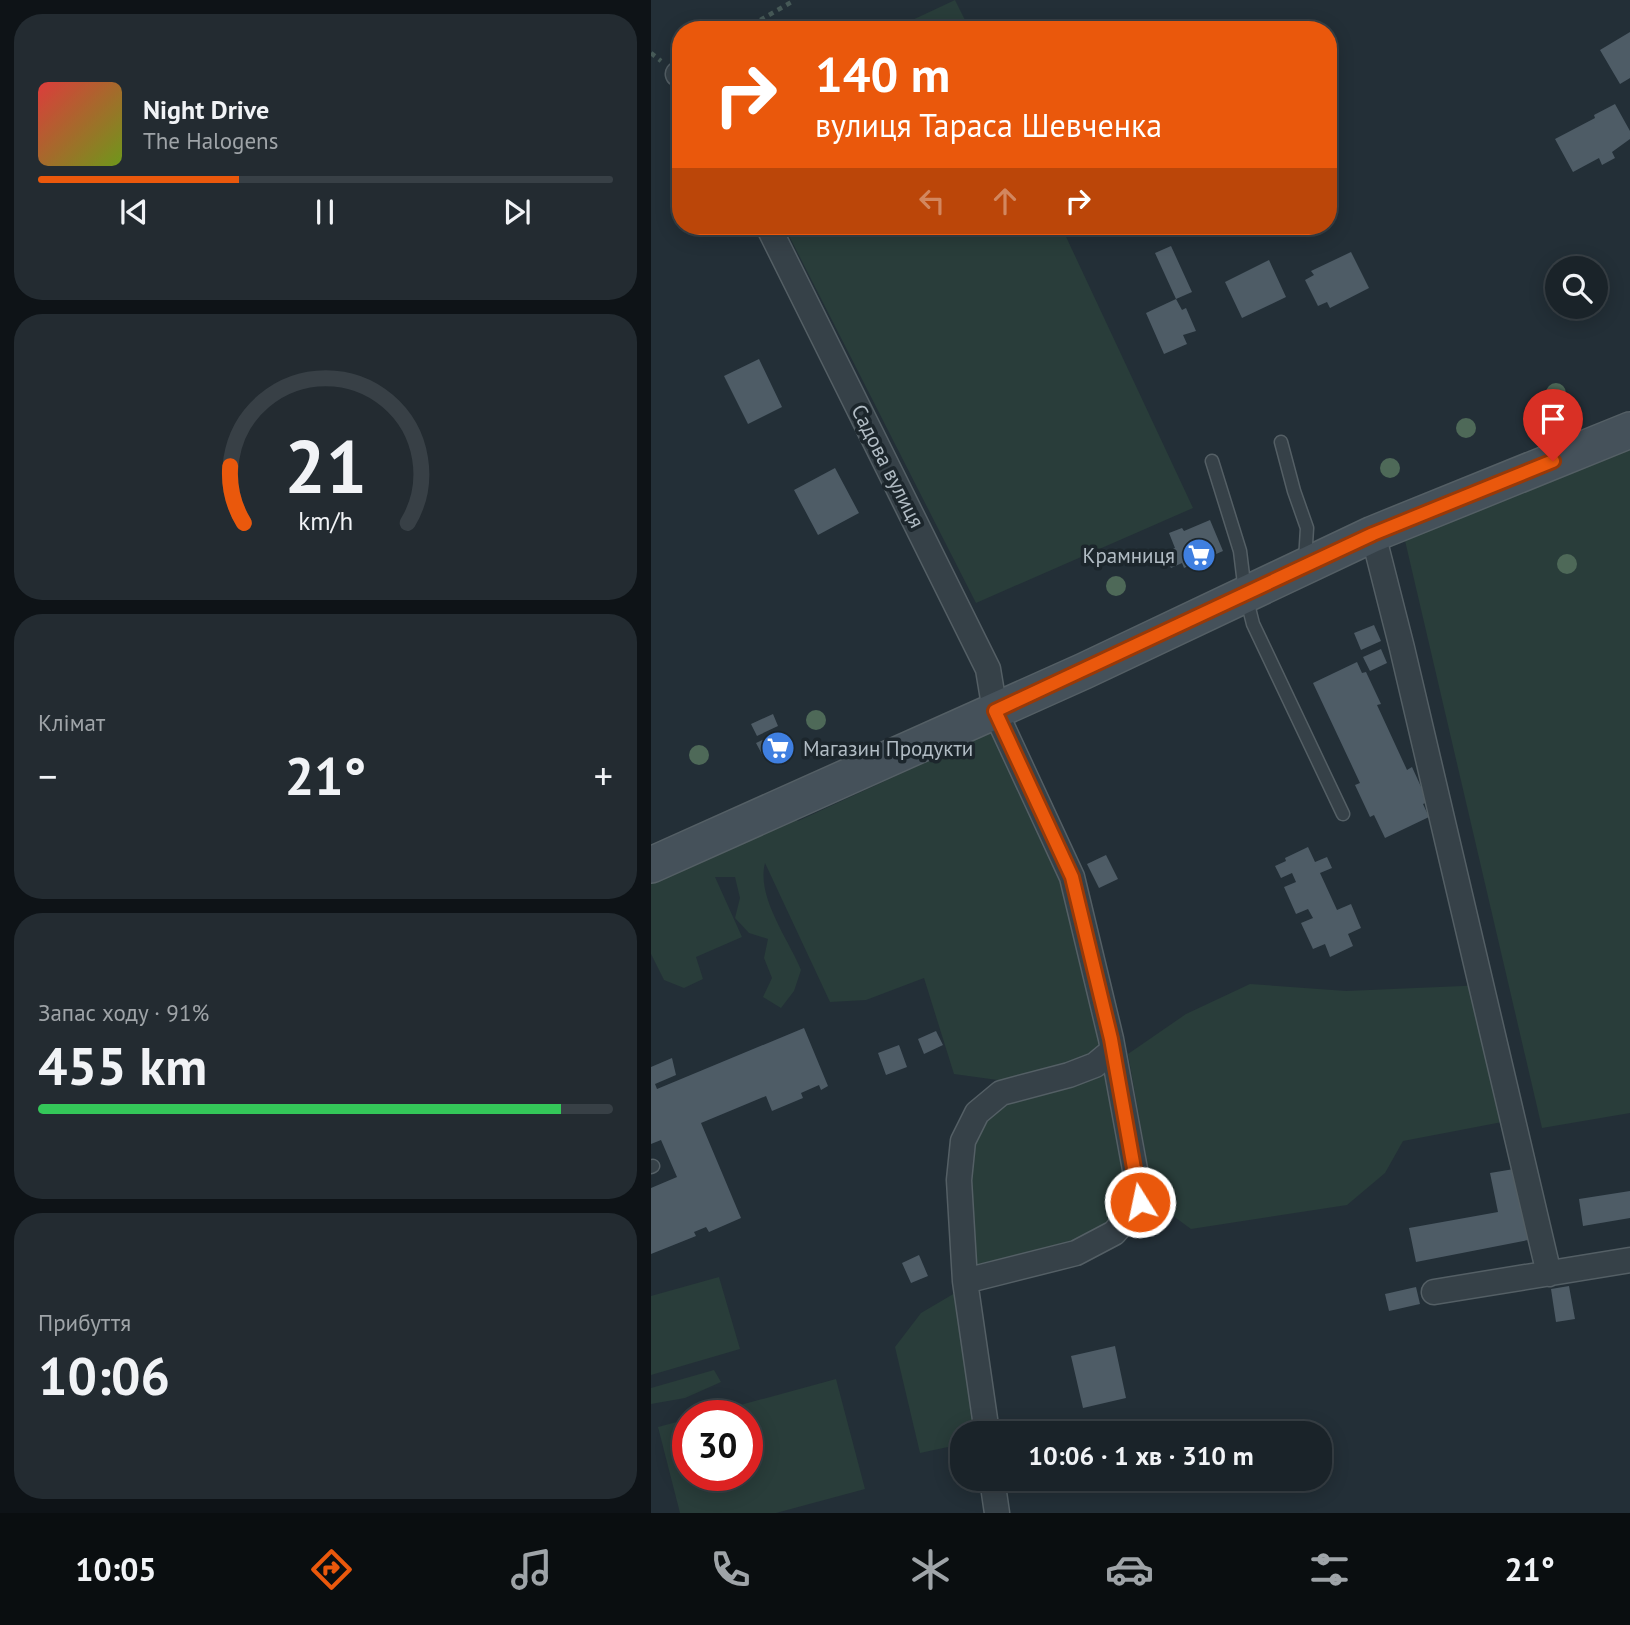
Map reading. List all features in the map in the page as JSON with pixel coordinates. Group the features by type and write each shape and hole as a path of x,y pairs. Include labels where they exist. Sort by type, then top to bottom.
{"street":[{"name":"Садова вулиця","path":"772,235 988,669 995,711 1072,877 1113,1050 1140,1202 1114,1233 1076,1253 965,1281"},
{"path":"651,865 995,711 1373,534 1630,430"},
{"path":"1373,534 1549,1274"},
{"path":"985,1421 965,1281 959,1180 963,1141 977,1113 1000,1093 1082,1070 1095,1065 1113,1050"},
{"path":"1434,1292 1630,1260"},
{"path":"994,1491 997,1513"}],"lane":[{"path":"1282,442 1294,491 1307,528 1305,565"},
{"path":"1212,461 1240,551 1245,592 1253,624 1343,814"}],"path":[{"path":"759,21 795,0"}],"green space":[{"path":"955,0 966,21 910,21"},
{"path":"789,235 1065,235 1193,508 976,603"},
{"path":"1630,432 1630,1113 1542,1128 1403,532"},
{"path":"996,730 1064,876 1103,1046 1057,1071 1005,1081 954,1074 924,978 866,1000 830,1002 765,863 763,876 769,904 801,970 794,991 781,1008 763,997 772,978 764,958 768,939 749,933 735,918 740,898 735,877 715,877 742,937 696,957 703,979 684,988 664,980 651,954 651,877 793,816 798,821"},
{"path":"1250,984 1346,991 1486,985 1518,1119 1403,1141 1385,1173 1347,1205 1191,1229 1154,1202 1128,1054 1186,1014"},
{"path":"1109,1071 1134,1214 1102,1231 976,1271 966,1226 974,1134 1002,1102"},
{"path":"719,1277 740,1349 651,1375 651,1296"},
{"path":"955,1293 972,1421 950,1421 950,1447 920,1453 895,1347 921,1313"},
{"path":"714,1370 721,1382 685,1398 651,1404 651,1388"},
{"path":"836,1379 865,1489 776,1513 680,1513 674,1491 763,1491 763,1400 759,1400"},
{"path":"672,1423 672,1482 658,1427"}],"building":[{"path":"1630,32 1630,78 1620,84 1600,50"},
{"path":"1615,104 1630,131 1630,139 1612,152 1615,158 1602,165 1599,158 1573,172 1555,139"},
{"path":"1171,246 1192,292 1176,299 1155,253"},
{"path":"1351,252 1369,288 1330,308 1327,302 1318,306 1305,280 1314,275 1311,271"},
{"path":"1269,260 1286,297 1242,318 1225,282"},
{"path":"1176,299 1182,310 1186,308 1196,331 1183,335 1187,344 1164,354 1146,313"},
{"path":"759,359 782,407 748,424 724,376"},
{"path":"835,468 859,513 818,535 794,490"},
{"path":"1210,520 1223,551 1184,568 1182,563 1171,568 1164,553 1175,548 1169,533 1182,528 1184,531"},
{"path":"1374,625 1381,641 1361,650 1354,633"},
{"path":"1381,649 1387,663 1370,671 1363,657"},
{"path":"1357,662 1362,673 1366,672 1381,704 1377,705 1407,770 1412,767 1428,802 1423,804 1429,817 1385,838 1374,815 1370,817 1355,785 1360,783 1313,683"},
{"path":"773,714 778,726 757,736 751,724"},
{"path":"782,731 789,746 764,758 756,743"},
{"path":"1308,847 1315,862 1327,857 1332,868 1320,873 1337,910 1351,904 1361,928 1348,934 1353,946 1330,957 1325,944 1313,949 1301,923 1313,918 1308,909 1296,914 1284,887 1296,882 1292,873 1281,878 1275,866"},
{"path":"1106,855 1118,879 1099,888 1087,864"},
{"path":"804,1028 828,1086 821,1090 819,1085 801,1093 803,1098 772,1111 766,1096 701,1123 741,1218 709,1232 706,1227 694,1232 696,1236 651,1254 651,1188 677,1177 661,1140 651,1144 651,1067 672,1058 676,1075 655,1084 657,1089"},
{"path":"936,1031 943,1045 924,1054 918,1039"},
{"path":"899,1045 907,1067 886,1075 878,1053"},
{"path":"1520,1168 1533,1239 1416,1262 1409,1228 1498,1212 1490,1173"},
{"path":"1630,1191 1630,1218 1583,1226 1579,1199"},
{"path":"919,1255 928,1276 911,1283 902,1263"},
{"path":"1569,1286 1575,1319 1556,1322 1551,1289"},
{"path":"1416,1287 1420,1304 1389,1311 1385,1294"},
{"path":"1115,1346 1126,1398 1083,1408 1071,1356"}],"place":[{"name":"Крамниця","path":"1199,555"},
{"name":"Магазин Продукти","path":"778,748"}],"route":[{"path":"1140,1202 1111,1039 1072,877 995,711 1373,534 1553,461"}]}
